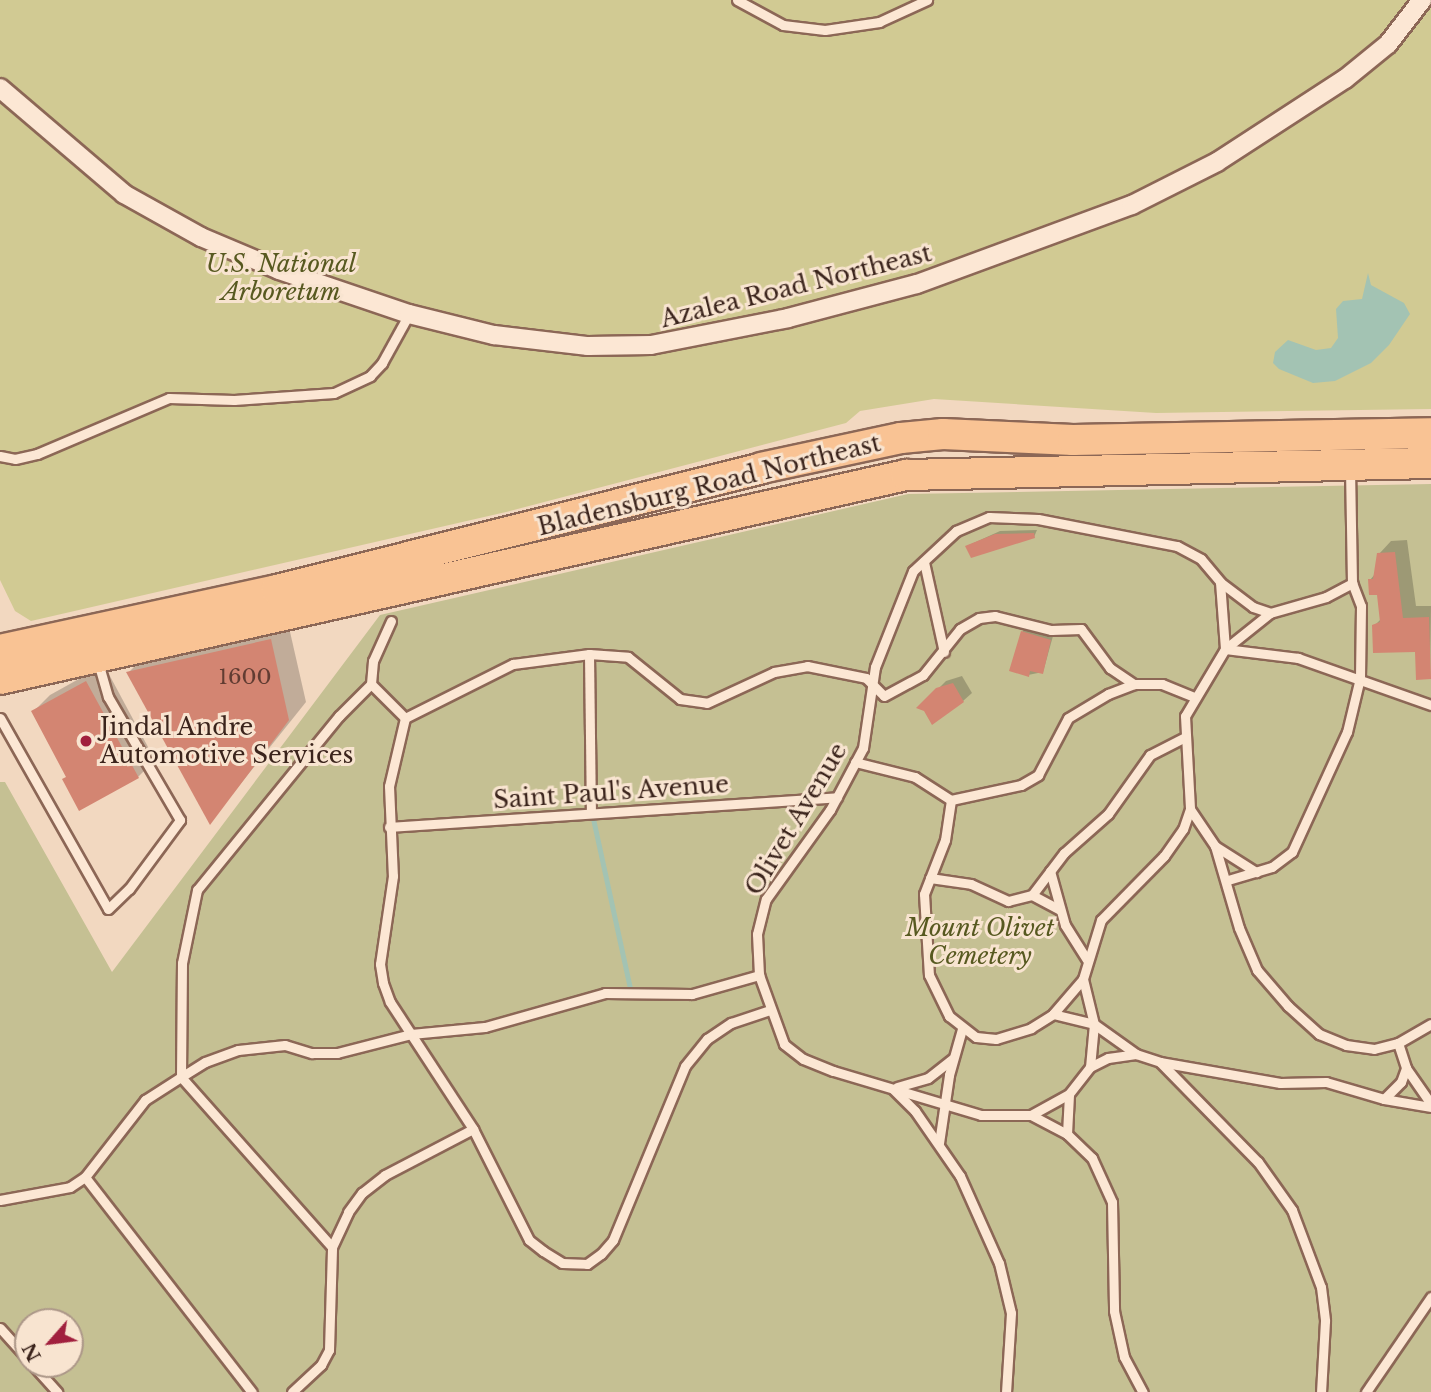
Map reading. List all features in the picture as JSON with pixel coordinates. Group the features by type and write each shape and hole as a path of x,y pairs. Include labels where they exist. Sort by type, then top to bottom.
{"main road":[{"path":"1385,464 1386,433"},
{"name":"Bladensburg Road Northeast","path":"0,679 98,659 280,603 761,468 901,438 1431,433"},
{"path":"1307,465 1308,435"},
{"name":"Bladensburg Road Northeast","path":"0,650 280,603 906,475 1431,463"}],"street":[{"name":"Azalea Road Northeast","path":"0,88 99,176 177,225 279,270 409,314 541,342 651,345 775,321 928,281 1087,224 1217,162 1358,70 1398,34 1422,0"}],"lane":[{"path":"737,0 783,25 825,30 898,16 927,0"},
{"path":"0,456 15,459 37,454 169,398 234,400 334,393 370,376 382,363 409,314"},
{"path":"1228,880 1272,867 1292,852 1347,732 1360,678 1361,606 1352,583 1350,464"},
{"name":"Olivet Avenue","path":"1031,1115 981,1115 803,1059 784,1044 760,975 757,934 766,899 837,797 863,748 875,667 913,571 956,531 989,517 1038,519 1177,545 1201,559 1220,582 1253,607 1270,613"},
{"path":"924,562 944,652"},
{"path":"1220,582 1225,649"},
{"path":"1090,1067 1094,1024 1083,979 1087,960 1101,920 1164,856 1183,829 1190,809 1185,716 1195,697 1225,649 1270,613 1326,597 1352,583"},
{"path":"405,718 513,664 589,654 628,657 680,699 707,703 774,672 807,666 839,670 866,678 884,696 908,686 944,652 960,629 979,618 995,616 1051,630 1073,627 1086,635 1110,668 1134,684"},
{"path":"332,1247 181,1077 182,963 197,890 339,716 371,684 373,661 391,621"},
{"path":"1225,649 1298,658 1431,705"},
{"path":"589,654 591,811"},
{"path":"0,718 108,909 129,889 180,820 108,697 98,659"},
{"path":"371,684 405,718"},
{"path":"855,762 915,777 951,800 1021,785 1038,775 1068,718 1134,684 1162,684 1195,697"},
{"path":"405,718 389,786 388,827 393,876 380,964 390,1002 473,1129 529,1240 562,1263 587,1264 613,1240 685,1066 707,1039 731,1023 770,1010"},
{"path":"930,878 971,884 1008,901 1032,895 1050,871 1108,814 1150,755 1185,737"},
{"name":"Saint Paul's Avenue","path":"388,827 591,811 837,797"},
{"path":"951,800 947,832 924,894 929,975 940,1001 962,1029 976,1037 996,1039 1031,1028 1053,1014 1083,979"},
{"path":"1190,809 1215,846 1228,880 1239,928 1257,970 1288,1006 1320,1034 1346,1045 1374,1049 1398,1043 1431,1024"},
{"path":"1215,846 1256,872"},
{"path":"1050,871 1060,910 1076,948 1087,960"},
{"path":"1032,895 1060,910"},
{"path":"0,1200 70,1187 85,1177 138,1109 205,1062 238,1050 285,1045 312,1053 337,1052 411,1034 485,1027 604,993 692,994 760,975"},
{"path":"1053,1014 1094,1024 1136,1054 1160,1062 1280,1083 1326,1082 1384,1100 1431,1105"},
{"path":"939,1143 943,1104 962,1029"},
{"path":"1398,1043 1406,1069 1431,1105"},
{"path":"1031,1115 1069,1094 1090,1067 1108,1058 1136,1054"},
{"path":"953,1058 928,1078 892,1088 939,1143 977,1206 999,1263 1011,1313 1006,1392"},
{"path":"1160,1062 1258,1162 1292,1210 1321,1287 1325,1321 1321,1392"},
{"path":"1384,1100 1401,1082 1406,1069"},
{"path":"1067,1134 1069,1094"},
{"path":"1031,1115 1067,1134 1092,1158 1112,1202 1114,1311 1124,1357 1143,1392"},
{"path":"292,1392 321,1365 329,1350 332,1247 362,1193 385,1175 473,1129"},
{"path":"85,1177 252,1392"},
{"path":"1366,1392 1431,1297"},
{"path":"0,1328 14,1344"},
{"path":"44,1378 57,1392"}],"green space":[{"name":"U.S. National Arboretum","path":"0,0 1431,0 1431,409 1156,413 934,399 860,411 846,423 506,512 31,621 15,611 0,580"},
{"name":"Mount Olivet Cemetery","path":"1431,484 1431,1392 0,1392 0,782 5,782 112,972 380,615 908,494"}],"shaded area":[{"path":"1368,273 1371,285 1404,303 1410,314 1389,345 1371,363 1335,381 1313,383 1279,369 1273,363 1275,352 1288,340 1316,350 1331,348 1338,338 1336,309 1343,301 1362,299"}],"building":[{"path":"1034,533 1035,538 971,558 965,546 995,534"},
{"path":"1395,552 1403,618 1429,617 1431,679 1416,680 1415,652 1373,653 1372,625 1380,622 1377,595 1369,595 1368,579 1373,579 1377,553"},
{"path":"1021,631 1051,640 1043,674 1030,671 1029,677 1009,671"},
{"path":"271,639 289,720 210,825 126,672"},
{"path":"86,681 139,778 79,811 62,779 66,777 31,711"},
{"path":"953,683 964,702 932,725 924,711 916,708 936,688"}],"waterway":[{"path":"592,814 631,993"}],"place":[{"name":"Jindal Andre Automotive Services","path":"86,741"}]}
